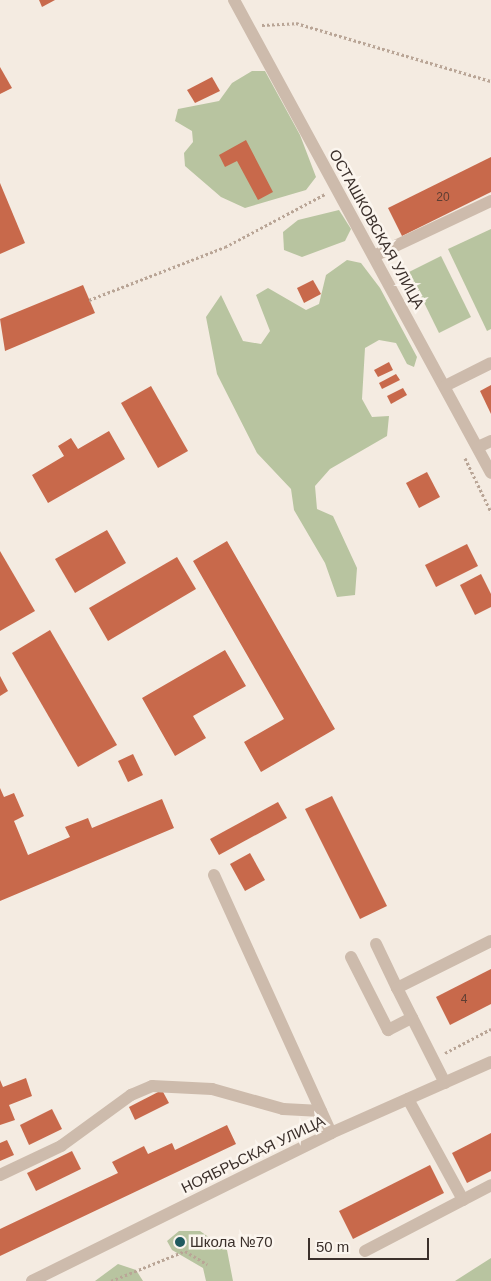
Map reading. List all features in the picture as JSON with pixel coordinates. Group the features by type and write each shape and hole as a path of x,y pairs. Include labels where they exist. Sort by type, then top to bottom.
{"street":[{"name":"ОСТАШКОВСКАЯ УЛИЦА","path":"234,0 491,473"},
{"path":"374,256 491,201"},
{"path":"444,386 491,363"},
{"path":"478,447 491,441"},
{"path":"214,875 331,1133"},
{"path":"397,988 491,941"},
{"path":"376,944 445,1083"},
{"path":"351,957 388,1030 412,1018"},
{"name":"НОЯБРЬСКАЯ УЛИЦА","path":"32,1281 331,1133 491,1062"},
{"path":"0,1175 61,1146 131,1096 152,1086 212,1089 283,1109 321,1111"},
{"path":"408,1100 463,1200"},
{"path":"366,1251 491,1185"}],"path":[{"path":"250,29 283,21 296,23 491,80"},
{"path":"89,300 226,247 336,188"},
{"path":"433,1059 491,1029"},
{"path":"111,1281 184,1251 207,1264"}],"green space":[{"path":"252,71 265,71 300,135 316,177 306,190 245,208 221,197 185,166 184,153 193,142 192,131 175,121 178,109 219,101 232,83"},
{"path":"339,210 351,229 345,241 302,257 284,250 283,232 298,220"},
{"path":"491,229 491,329 487,331 448,249"},
{"path":"441,256 471,317 439,333 409,272"},
{"path":"347,260 361,263 380,288 417,357 414,367 407,364 396,343 379,340 365,348 362,399 372,417 389,416 387,436 330,469 315,486 317,509 333,516 357,568 355,595 337,597 325,563 294,510 291,489 257,453 217,374 206,317 221,295 243,341 261,344 270,331 256,295 268,288 306,310 319,304 326,275"},
{"path":"179,1231 200,1231 227,1250 233,1281 206,1281 203,1268 172,1250 167,1241"},
{"path":"491,1258 491,1281 455,1281"},
{"path":"118,1264 136,1270 143,1281 95,1281"}],"building":[{"path":"39,0 55,0 42,7"},
{"path":"0,67 12,88 0,94"},
{"path":"212,77 220,91 195,103 187,90"},
{"path":"246,140 273,192 258,200 237,161 225,167 219,155"},
{"path":"491,157 491,192 402,236 388,208"},
{"path":"0,183 25,243 0,254"},
{"path":"313,280 321,294 304,303 297,288"},
{"path":"83,285 95,313 5,351 0,319"},
{"path":"389,362 393,370 378,377 374,370"},
{"path":"396,374 400,380 382,389 379,383"},
{"path":"491,385 491,414 480,391"},
{"path":"151,386 188,451 158,468 121,403"},
{"path":"403,388 407,395 391,404 387,396"},
{"path":"109,431 125,459 48,503 32,475 64,456 58,446 71,438 78,449"},
{"path":"427,472 440,497 419,508 406,483"},
{"path":"107,530 126,563 75,593 55,559"},
{"path":"227,541 335,729 261,772 244,742 284,719 193,561"},
{"path":"467,544 478,566 436,587 425,565"},
{"path":"0,551 35,611 0,631"},
{"path":"177,557 196,589 108,641 89,608"},
{"path":"481,574 491,594 491,607 475,615 460,585"},
{"path":"50,630 117,745 78,767 12,653"},
{"path":"225,650 246,686 193,716 206,738 175,756 142,698"},
{"path":"0,676 8,691 0,696"},
{"path":"133,754 143,775 128,782 118,761"},
{"path":"0,788 4,797 14,793 24,816 14,821 28,855 70,837 65,827 88,818 92,828 162,799 174,828 0,901"},
{"path":"332,796 387,906 360,919 305,809"},
{"path":"278,802 287,818 219,855 210,839"},
{"path":"250,853 265,880 245,891 230,864"},
{"path":"491,969 491,1004 450,1025 436,997"},
{"path":"26,1078 32,1096 9,1105 15,1120 0,1125 0,1080 3,1087"},
{"path":"162,1090 169,1103 135,1120 129,1107"},
{"path":"52,1109 62,1129 29,1145 20,1125"},
{"path":"227,1125 236,1144 0,1256 0,1229 118,1173 112,1162 144,1146 148,1154 172,1143 175,1150"},
{"path":"491,1133 491,1171 467,1183 452,1153"},
{"path":"7,1140 14,1155 0,1161 0,1143"},
{"path":"72,1151 81,1169 36,1191 27,1173"},
{"path":"430,1165 444,1193 353,1239 339,1211"}],"place":[{"name":"Школа №70","path":"180,1242"}]}
